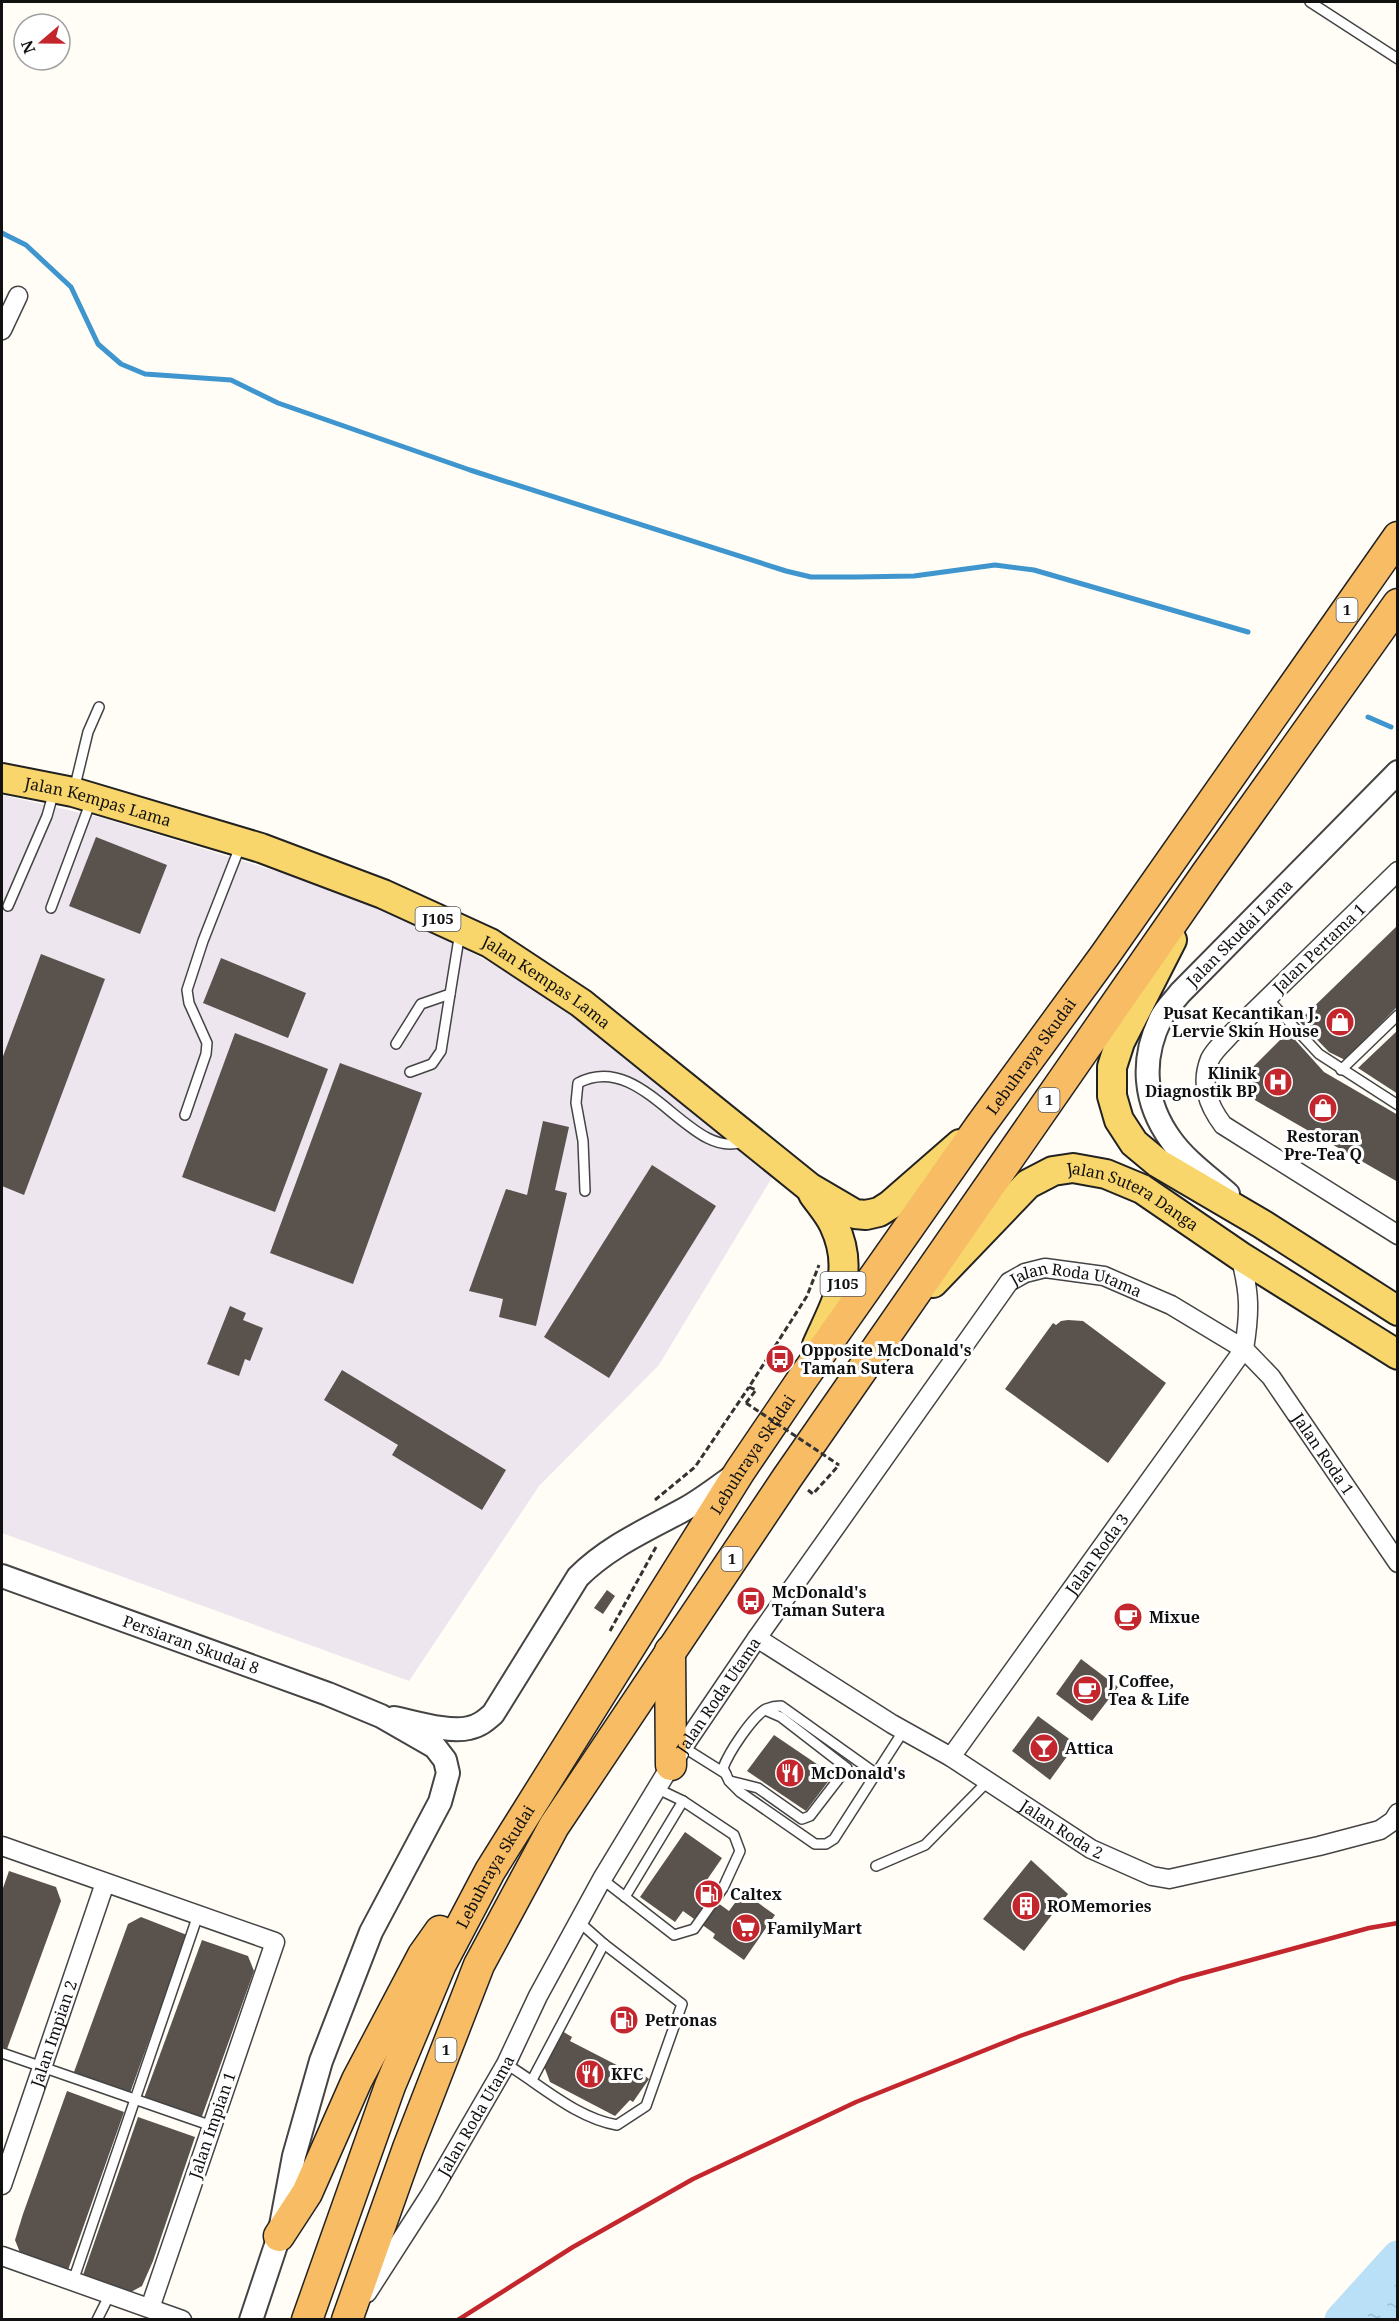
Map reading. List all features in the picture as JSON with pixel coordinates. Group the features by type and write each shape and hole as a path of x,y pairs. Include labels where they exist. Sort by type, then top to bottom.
{"highway":[{"name":"Lebuhraya Skudai","path":"307,2319 390,2086 441,1964 490,1871 740,1471 801,1381 980,1126 1105,955 1398,537"},
{"name":"Lebuhraya Skudai","path":"349,2319 408,2148 479,1965 554,1826 670,1651 892,1326 1206,874 1398,604"},
{"path":"670,1651 670,1767"},
{"path":"279,2236 307,2193 357,2080 423,1955 490,1871"}],"main road":[{"name":"Jalan Kempas Lama","path":"2,778 73,793 242,842 383,894 490,943 581,1003 809,1187 855,1214 866,1215 879,1212 902,1195 980,1126"},
{"path":"1206,874 1120,1042 1112,1067 1112,1095 1119,1120 1134,1143 1158,1163 1262,1224 1398,1311"},
{"name":"Jalan Sutera Danga","path":"892,1326 1028,1184 1053,1171 1073,1168 1106,1174 1142,1189 1240,1256 1398,1356"},
{"name":"Jalan Kempas Lama","path":"801,1381 843,1282 841,1244 833,1223 809,1187"}],"street":[{"path":"2,330 18,297"},
{"name":"Jalan Skudai Lama","path":"1262,1224 1184,1155 1171,1141 1159,1121 1146,1081 1147,1060 1152,1039 1161,1017 1180,993 1398,772"},
{"name":"Jalan Pertama 1","path":"1398,871 1267,998 1210,1058 1204,1089 1212,1111 1223,1125 1398,1235"},
{"path":"1240,1256 1248,1286 1249,1317 1244,1349"},
{"name":"Jalan Roda Utama","path":"349,2319 430,2194 506,2064 538,1996 578,1921 670,1767 757,1638 1009,1282 1025,1273 1045,1268 1104,1276 1171,1305 1244,1349"},
{"name":"Jalan Roda 1","path":"1244,1349 1270,1377 1398,1563"},
{"name":"Jalan Roda 3","path":"951,1757 1244,1349"},
{"path":"381,1716 456,1729 468,1729 481,1724 493,1714 578,1577 593,1562 652,1525 687,1509 740,1471"},
{"name":"Persiaran Skudai 8","path":"2,1576 328,1694 381,1716"},
{"name":"Jalan Roda 2","path":"757,1638 951,1757 1091,1848 1152,1876 1169,1879 1319,1846 1380,1830 1393,1821 1398,1813"},
{"path":"251,2319 279,2236 294,2156 321,2061 371,1932 440,1802 448,1773 445,1760 435,1748 381,1716"},
{"path":"2,1846 198,1915"},
{"name":"Jalan Impian 2","path":"2,2185 105,1883"},
{"name":"Jalan Impian 1","path":"150,2308 275,1942 198,1915"},
{"path":"2,2256 182,2319"}],"lane":[{"path":"1310,2 1398,60"},
{"path":"51,908 73,793 88,732 99,707"},
{"path":"8,906 47,816 73,793"},
{"path":"185,1115 206,1054 207,1043 189,1003 188,990 203,941 242,842"},
{"path":"410,1072 432,1064 441,1051 445,1038 461,930"},
{"path":"396,1044 421,1004 450,994"},
{"path":"1267,998 1318,1054 1398,1105"},
{"path":"1341,1070 1398,1015"},
{"path":"585,1191 583,1142 576,1092 578,1083 586,1079 612,1075 645,1092 693,1129 723,1145 731,1145 748,1139"},
{"path":"874,1773 781,1706 765,1710 756,1718 726,1759 723,1768 740,1792 815,1844 826,1844 834,1839 874,1773 904,1730"},
{"path":"602,1879 674,1935 694,1929 723,1888 740,1851 734,1835 682,1801 670,1767 728,1777 758,1788 802,1819 810,1816 847,1768 781,1717 765,1710"},
{"path":"876,1866 925,1845 988,1781"},
{"path":"625,1897 682,1801"},
{"path":"73,2281 198,1915"},
{"path":"506,2064 577,2110 606,2124 617,2125 646,2106 682,2004 578,1921"},
{"path":"532,2080 604,1944"},
{"path":"2,2053 212,2126"},
{"path":"97,2319 110,2294"}],"path":[{"path":"653,1502 695,1467 749,1387 807,1296 833,1223"},
{"path":"749,1387 756,1390 746,1403 839,1465 813,1494"}],"shaded area":[{"path":"2,795 99,817 331,888 446,939 555,997 773,1176 659,1365 539,1486 409,1681 2,1533"}],"water":[{"path":"1397,2257 1397,2319 1341,2319"}],"building":[{"path":"96,837 167,865 140,934 69,906"},
{"path":"1398,925 1398,1006 1345,1060 1329,1052 1299,1021"},
{"path":"41,954 105,979 24,1195 2,1186 2,1059"},
{"path":"221,958 306,993 288,1038 203,1003"},
{"path":"1398,1030 1398,1094 1358,1068"},
{"path":"1288,1032 1324,1072 1398,1115 1398,1182 1253,1099 1249,1090 1248,1078 1251,1069"},
{"path":"235,1033 328,1069 275,1212 182,1177"},
{"path":"340,1063 422,1093 353,1284 270,1253"},
{"path":"543,1121 569,1127 555,1190 567,1193 536,1326 499,1317 503,1299 469,1291 506,1189 527,1195"},
{"path":"652,1165 716,1206 609,1378 544,1337"},
{"path":"230,1306 246,1313 243,1320 263,1328 250,1361 245,1359 239,1376 207,1364"},
{"path":"1068,1320 1083,1321 1166,1383 1108,1463 1005,1389 1053,1323 1056,1325"},
{"path":"342,1370 506,1470 482,1510 392,1455 398,1445 324,1400"},
{"path":"607,1590 615,1596 603,1614 594,1608"},
{"name":"J Coffee, Tea & Life","path":"1081,1659 1118,1687 1092,1721 1056,1694"},
{"name":"Attica","path":"1038,1716 1076,1744 1050,1780 1012,1751"},
{"name":"McDonald's","path":"774,1735 833,1775 806,1811 747,1771"},
{"path":"685,1832 722,1858 700,1890 729,1911 743,1892 775,1915 744,1960 713,1938 715,1934 683,1911 675,1922 640,1897"},
{"name":"ROMemories","path":"1031,1860 1068,1894 1024,1951 983,1919"},
{"path":"9,1871 56,1887 61,1901 7,2049 2,2047 2,1891"},
{"path":"141,1917 187,1935 130,2093 74,2072 128,1924"},
{"path":"202,1940 248,1956 254,1971 201,2119 144,2098"},
{"name":"KFC","path":"562,2031 572,2037 570,2041 638,2076 640,2072 649,2079 633,2102 630,2100 615,2116 550,2082 544,2066"},
{"path":"67,2091 124,2112 68,2270 21,2255 15,2240"},
{"path":"138,2117 195,2137 153,2261 142,2286 129,2293 83,2275"}],"waterway":[{"path":"2,233 26,245 71,287 98,344 121,364 145,374 231,380 278,403 470,470 811,577 914,576 995,565 1034,570 1248,632"},
{"path":"1368,717 1391,727"},
{"path":"1341,2320 1398,2257"}],"railway":[{"path":"458,2320 573,2247 693,2179 856,2102 1020,2036 1181,1979 1369,1928 1398,1923"}],"place":[{"name":"Pusat Kecantikan J. Lervie Skin House","path":"1340,1022"},
{"name":"Klinik Diagnostik BP","path":"1278,1082"},
{"name":"Restoran Pre-Tea Q","path":"1323,1108"},
{"name":"Opposite McDonald's Taman Sutera","path":"780,1359"},
{"name":"McDonald's Taman Sutera","path":"751,1601"},
{"name":"Mixue","path":"1128,1617"},
{"name":"J Coffee, Tea & Life","path":"1087,1690"},
{"name":"Attica","path":"1044,1748"},
{"name":"McDonald's","path":"790,1773"},
{"name":"Caltex","path":"709,1894"},
{"name":"ROMemories","path":"1026,1906"},
{"name":"FamilyMart","path":"746,1928"},
{"name":"Petronas","path":"624,2020"},
{"name":"KFC","path":"590,2074"}]}
